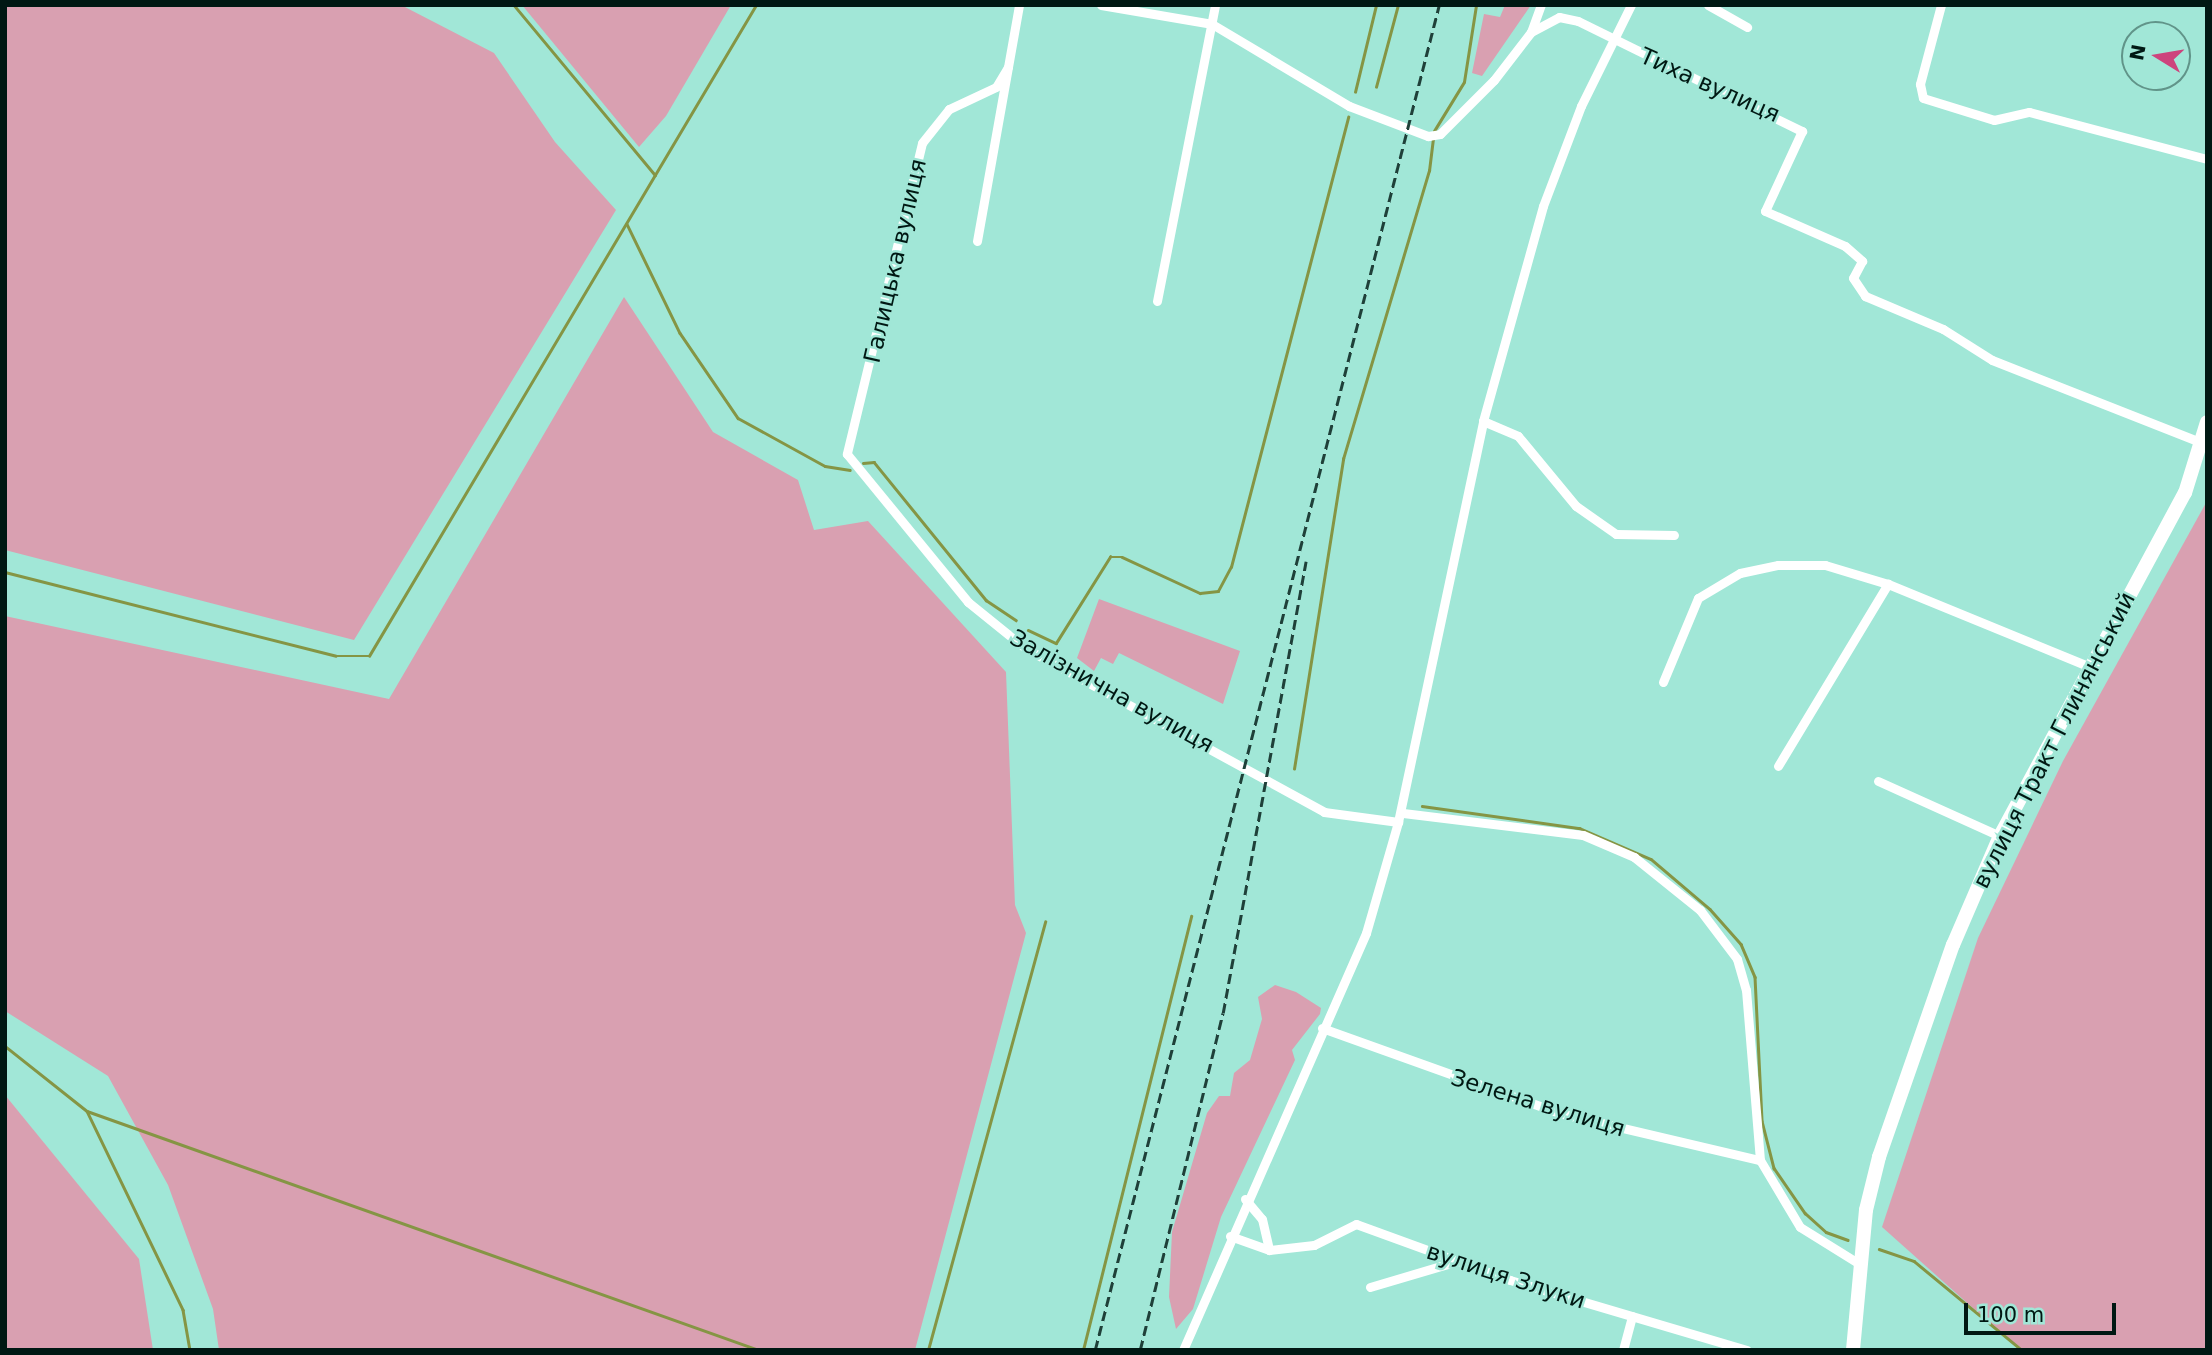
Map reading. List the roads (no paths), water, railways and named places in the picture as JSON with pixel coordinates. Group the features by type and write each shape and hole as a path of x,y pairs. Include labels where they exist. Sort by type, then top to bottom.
{"main road":[{"name":"вулиця Тракт Глинянський","path":"1853,1350 1861,1265 1883,1145 1953,945 2000,836 2088,666 2185,494 2203,443 2207,422"}],"street":[{"path":"977,240 1019,5"},
{"path":"1101,5 1212,24 1305,82 1404,130 1428,136 1440,134 1531,32 1541,5"},
{"path":"1157,300 1215,5"},
{"path":"1183,1350 1245,1199 1366,933 1401,817 1483,421 1543,206 1613,40 1631,5"},
{"path":"1708,5 1746,27"},
{"path":"1941,5 1920,84 1923,97 1994,120 2029,112 2207,159"},
{"path":"1531,32 1570,18 1613,40"},
{"name":"Тиха вулиця","path":"1613,40 1802,131 1765,211 1845,246 1862,261 1853,278 1869,299 1943,329 1992,360 2203,443"},
{"name":"Галицька вулиця","path":"847,454 922,143 949,109 996,87 1008,67"},
{"path":"1483,421 1518,436 1576,506 1616,534 1674,535"},
{"name":"Залізнична вулиця","path":"847,454 968,602 1025,648 1324,812 1583,835 1634,857 1700,910 1737,960 1746,990 1760,1160 1800,1227 1861,1265"},
{"path":"1663,682 1690,608 1707,590 1740,573 1825,565 1888,584 2088,666"},
{"path":"1778,766 1888,584"},
{"path":"1878,780 2000,836"},
{"name":"Зелена вулиця","path":"1322,1028 1559,1113 1760,1160"},
{"path":"1245,1199 1262,1219 1269,1250"},
{"name":"вулиця Злуки","path":"1230,1236 1269,1250 1314,1245 1356,1224 1458,1261 1747,1350"},
{"path":"1370,1287 1458,1261"},
{"path":"1623,1350 1632,1316"}],"waterway":[{"path":"514,5 655,175"},
{"path":"5,572 336,656 369,656 756,5"},
{"path":"1355,92 1376,5"},
{"path":"1376,87 1398,5"},
{"path":"1434,131 1464,82 1476,5"},
{"path":"1028,630 1056,643 1110,557 1122,557 1200,593 1218,591 1231,567 1348,117"},
{"path":"1294,769 1343,459 1429,171 1433,138"},
{"path":"627,224 680,333 738,418 825,466 850,470"},
{"path":"863,463 874,462 986,600 1016,620"},
{"path":"1422,806 1579,828 1651,859 1710,909 1741,944 1755,977 1762,1121 1774,1168 1805,1213 1826,1232 1848,1240"},
{"path":"1083,1350 1191,916"},
{"path":"928,1350 1045,922"},
{"path":"5,1046 87,1111 183,1310 190,1350"},
{"path":"87,1111 759,1350"},
{"path":"1879,1249 1914,1261 2022,1350"}],"railway":[{"path":"1095,1350 1439,5"},
{"path":"1140,1350 1223,1013 1306,562"}]}
